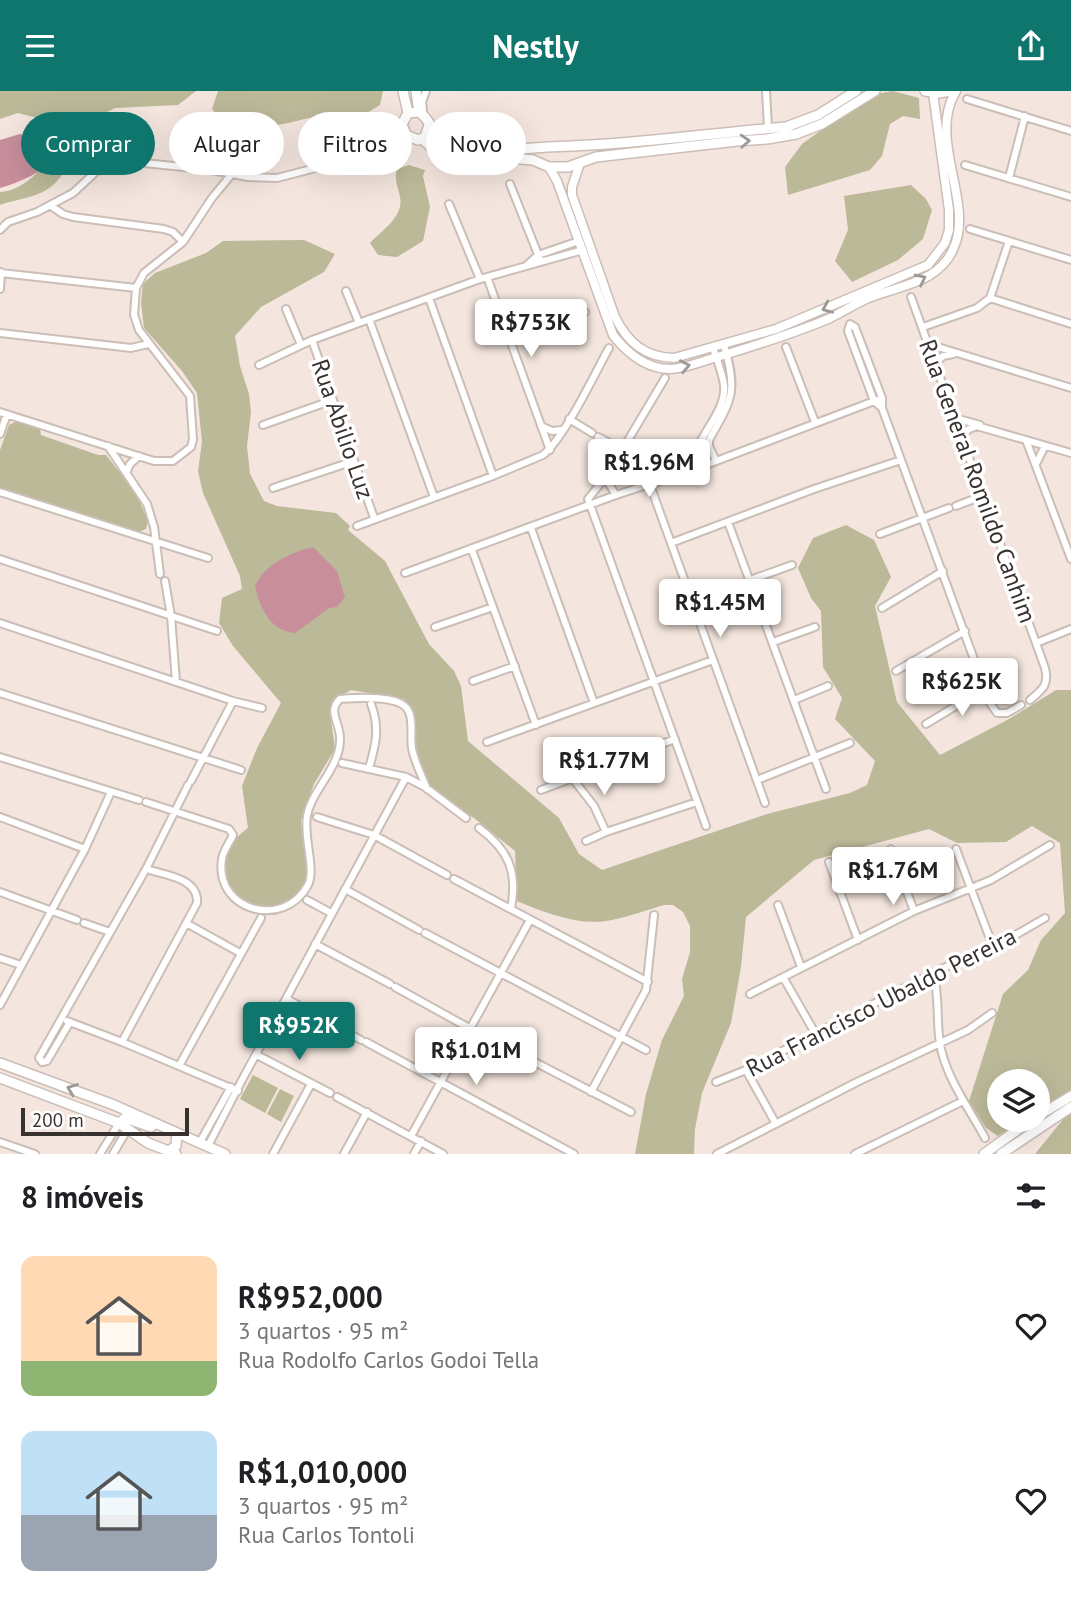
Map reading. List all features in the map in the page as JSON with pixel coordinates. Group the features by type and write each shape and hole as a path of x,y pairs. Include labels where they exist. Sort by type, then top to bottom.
{"main road":[{"path":"404,91 408,112"},
{"path":"416,91 426,120"},
{"path":"526,148 578,148 786,127 806,121 856,91"},
{"path":"422,139 431,147 451,154 533,160 549,167 568,167 596,157 787,136 822,124 875,91"},
{"path":"929,92 953,91"},
{"path":"412,113 422,114"},
{"path":"412,139 422,139 426,135"},
{"path":"549,167 546,156 551,147"},
{"path":"578,148 580,163"},
{"path":"0,1063 225,1154"},
{"path":"0,1078 123,1126 148,1143 171,1153 176,1146 177,1133"},
{"path":"1050,1108 1071,1095"},
{"path":"1001,1154 1071,1107"},
{"path":"123,1126 125,1118 156,1126"},
{"path":"148,1143 146,1136 156,1126"},
{"path":"984,1154 1014,1132"}],"street":[{"path":"422,114 426,91"},
{"path":"766,91 768,128"},
{"path":"580,163 572,195 622,331 639,348 659,357 714,353 829,318 879,294 920,281 946,262 960,228 946,131 948,107 953,91"},
{"path":"725,350 914,272 936,256 945,243 949,230 949,210 929,92"},
{"path":"967,99 1071,131"},
{"path":"1009,178 1025,116"},
{"path":"0,230 8,222 51,206 73,193 108,162 115,160 169,166"},
{"path":"965,165 1071,197"},
{"path":"549,167 583,250 607,322 613,335 629,354 654,366 669,369 689,366 714,353"},
{"path":"0,434 3,413 153,461 173,461 186,452 193,439 190,396 139,330 134,315 136,288 144,273 183,241 231,175 277,179 298,174"},
{"path":"510,184 541,262"},
{"path":"449,204 509,339 550,450"},
{"path":"51,206 73,217 163,229 173,232 183,241"},
{"path":"970,229 1071,260"},
{"path":"526,266 538,255 579,241"},
{"path":"923,327 977,308 990,298 1009,241"},
{"path":"258,365 312,340 483,278 583,250"},
{"path":"0,289 1,272 136,288"},
{"path":"346,291 359,323"},
{"name":"Rua General Romildo Canhim","path":"911,296 1036,643 1047,681 1046,687 1030,699"},
{"path":"429,298 492,476"},
{"path":"990,298 1071,324"},
{"path":"286,309 301,345"},
{"path":"509,339 585,312"},
{"path":"369,319 434,497"},
{"path":"882,408 874,401 848,331 850,324 855,327 882,398 882,408 985,689 997,713 1007,713 1021,705"},
{"path":"0,333 131,348 148,344"},
{"name":"Rua Abilio Luz","path":"312,340 374,518"},
{"path":"928,344 1071,388"},
{"path":"786,347 815,422"},
{"path":"358,526 534,460 550,450 609,348"},
{"path":"716,461 709,440 728,407 733,384 725,350"},
{"path":"690,471 691,458 721,403 724,392 714,353"},
{"path":"935,364 943,356 955,354"},
{"path":"665,378 608,474 589,496 589,505 706,826"},
{"path":"405,573 616,495 690,471 882,398"},
{"path":"263,425 333,400"},
{"path":"955,418 1071,453"},
{"path":"569,419 623,450"},
{"path":"541,426 552,431 562,430"},
{"path":"962,436 973,427 988,428"},
{"path":"1026,440 1071,559"},
{"path":"108,446 147,504 160,574"},
{"path":"1036,464 1045,446"},
{"path":"126,473 130,464 139,456"},
{"path":"273,488 354,460"},
{"path":"671,543 814,489 901,460"},
{"path":"608,474 616,495"},
{"path":"650,485 765,803"},
{"path":"598,486 603,500"},
{"path":"0,492 208,558"},
{"path":"880,534 982,496"},
{"path":"728,522 826,789"},
{"path":"531,528 594,703"},
{"path":"472,550 536,725"},
{"path":"0,559 218,631"},
{"path":"750,580 792,565"},
{"path":"882,608 943,571"},
{"path":"165,582 171,616 176,682"},
{"path":"435,627 493,607"},
{"path":"0,623 233,701 262,708"},
{"path":"773,642 815,627"},
{"path":"1036,643 1071,629"},
{"path":"896,671 965,631"},
{"path":"487,742 713,660"},
{"path":"473,681 514,666"},
{"path":"794,700 828,686"},
{"path":"926,724 985,689"},
{"path":"0,693 241,770"},
{"path":"0,757 229,829 233,835 222,859 224,881 233,896 246,908 268,912 287,906 299,897 308,885 312,873 306,844 307,815 340,752 341,736 333,711 334,704 340,699 373,697 401,703 406,707 410,713 412,751 427,789"},
{"path":"71,1022 47,1061 42,1062 40,1058 146,869 233,701"},
{"path":"369,768 377,741 376,718 371,704"},
{"path":"541,790 675,739"},
{"path":"757,780 850,743"},
{"path":"342,762 405,777 427,789 466,818"},
{"path":"204,1144 257,1055 405,777"},
{"path":"573,779 594,806 606,832"},
{"path":"0,1005 85,849 111,792"},
{"path":"586,841 697,802"},
{"path":"0,817 85,849"},
{"path":"317,817 374,835 648,982"},
{"path":"479,828 500,847 512,868 515,891 512,909"},
{"path":"750,994 914,911 1010,870 1051,845"},
{"path":"891,849 914,911"},
{"path":"956,849 992,944"},
{"path":"829,862 858,940"},
{"path":"122,1042 197,903 195,890 186,882 146,869"},
{"path":"345,889 646,1049"},
{"path":"0,892 110,932"},
{"path":"307,900 331,913"},
{"path":"778,905 801,967"},
{"path":"591,1092 648,982 654,915"},
{"path":"179,1066 261,918"},
{"name":"Rua Francisco Ubaldo Pereira","path":"716,1082 746,1070 933,972 1045,918"},
{"path":"411,1136 530,920"},
{"path":"186,923 240,953"},
{"path":"315,944 631,1112"},
{"path":"0,958 21,965"},
{"path":"933,972 937,989 940,1044 947,1067 985,1138"},
{"path":"783,977 814,1033"},
{"path":"287,999 574,1154"},
{"path":"717,1154 730,1151 879,1071 981,1023 992,1013"},
{"path":"62,1020 122,1042 237,1091"},
{"path":"257,1055 443,1154"},
{"path":"746,1070 776,1124"},
{"path":"204,1144 230,1088 242,1080"},
{"path":"273,1154 311,1084"},
{"path":"855,1154 963,1101"},
{"path":"344,1154 367,1112"},
{"path":"100,1154 123,1126"},
{"path":"113,1154 123,1126"},
{"path":"0,1142 35,1154"},
{"path":"414,1154 424,1143"},
{"path":"423,1154 424,1143"}],"shaded area":[{"path":"0,91 196,91 178,105 115,108 107,112 21,112 0,119"},
{"path":"218,91 383,91 380,105 367,112 298,112 298,120 284,124 284,112 215,112 212,109"},
{"path":"893,91 919,98 920,119 903,116 890,124 882,156 870,170 788,195 785,167 802,144 870,95"},
{"path":"21,134 21,175 32,175 0,188 0,140"},
{"path":"412,166 425,170 423,176 430,207 423,241 397,257 378,255 370,243 391,223 399,211 400,197 396,175 412,175"},
{"path":"35,175 62,175 39,194 0,205 0,192 24,184"},
{"path":"911,185 926,199 932,210 923,239 898,260 852,282 835,261 848,230 844,196"},
{"path":"304,240 335,254 324,272 261,307 235,336 251,412 247,446 250,474 264,501 277,506 336,513 350,526 348,530 385,561 429,644 454,671 461,686 468,741 559,818 579,854 602,870 767,814 850,793 867,785 875,761 835,719 842,698 823,667 821,611 811,598 798,568 813,538 846,525 874,540 891,577 875,606 897,702 940,755 1009,719 1056,690 1071,690 1071,1090 1050,1103 1050,1069 987,1069 987,1129 969,1101 1003,994 1028,970 1041,940 1065,913 1060,843 1032,826 1006,842 957,843 929,829 814,860 746,917 731,1023 702,1093 695,1129 694,1154 635,1154 646,1094 662,1040 684,996 682,979 690,952 690,926 683,912 673,905 664,905 612,920 588,922 551,914 517,901 515,851 474,818 432,791 412,751 413,711 404,699 351,690 332,701 330,712 335,749 314,784 301,821 308,885 299,897 268,912 246,908 224,881 223,858 236,838 248,828 242,786 257,748 281,703 233,646 219,623 222,598 242,589 240,576 203,493 198,471 202,442 197,393 182,371 144,328 141,303 143,284 155,273 206,253 223,241"},
{"path":"17,421 40,429 41,435 98,455 106,455 136,493 148,521 146,529 136,533 0,488 0,450 9,425"},
{"path":"313,547 337,571 345,597 337,607 329,608 295,633 286,631 268,617 255,586 265,571 279,561"},
{"path":"253,1075 278,1088 265,1113 240,1099"},
{"path":"280,1089 294,1096 281,1122 267,1114"},
{"path":"1071,1113 1071,1154 1035,1154 1065,1117"}]}
